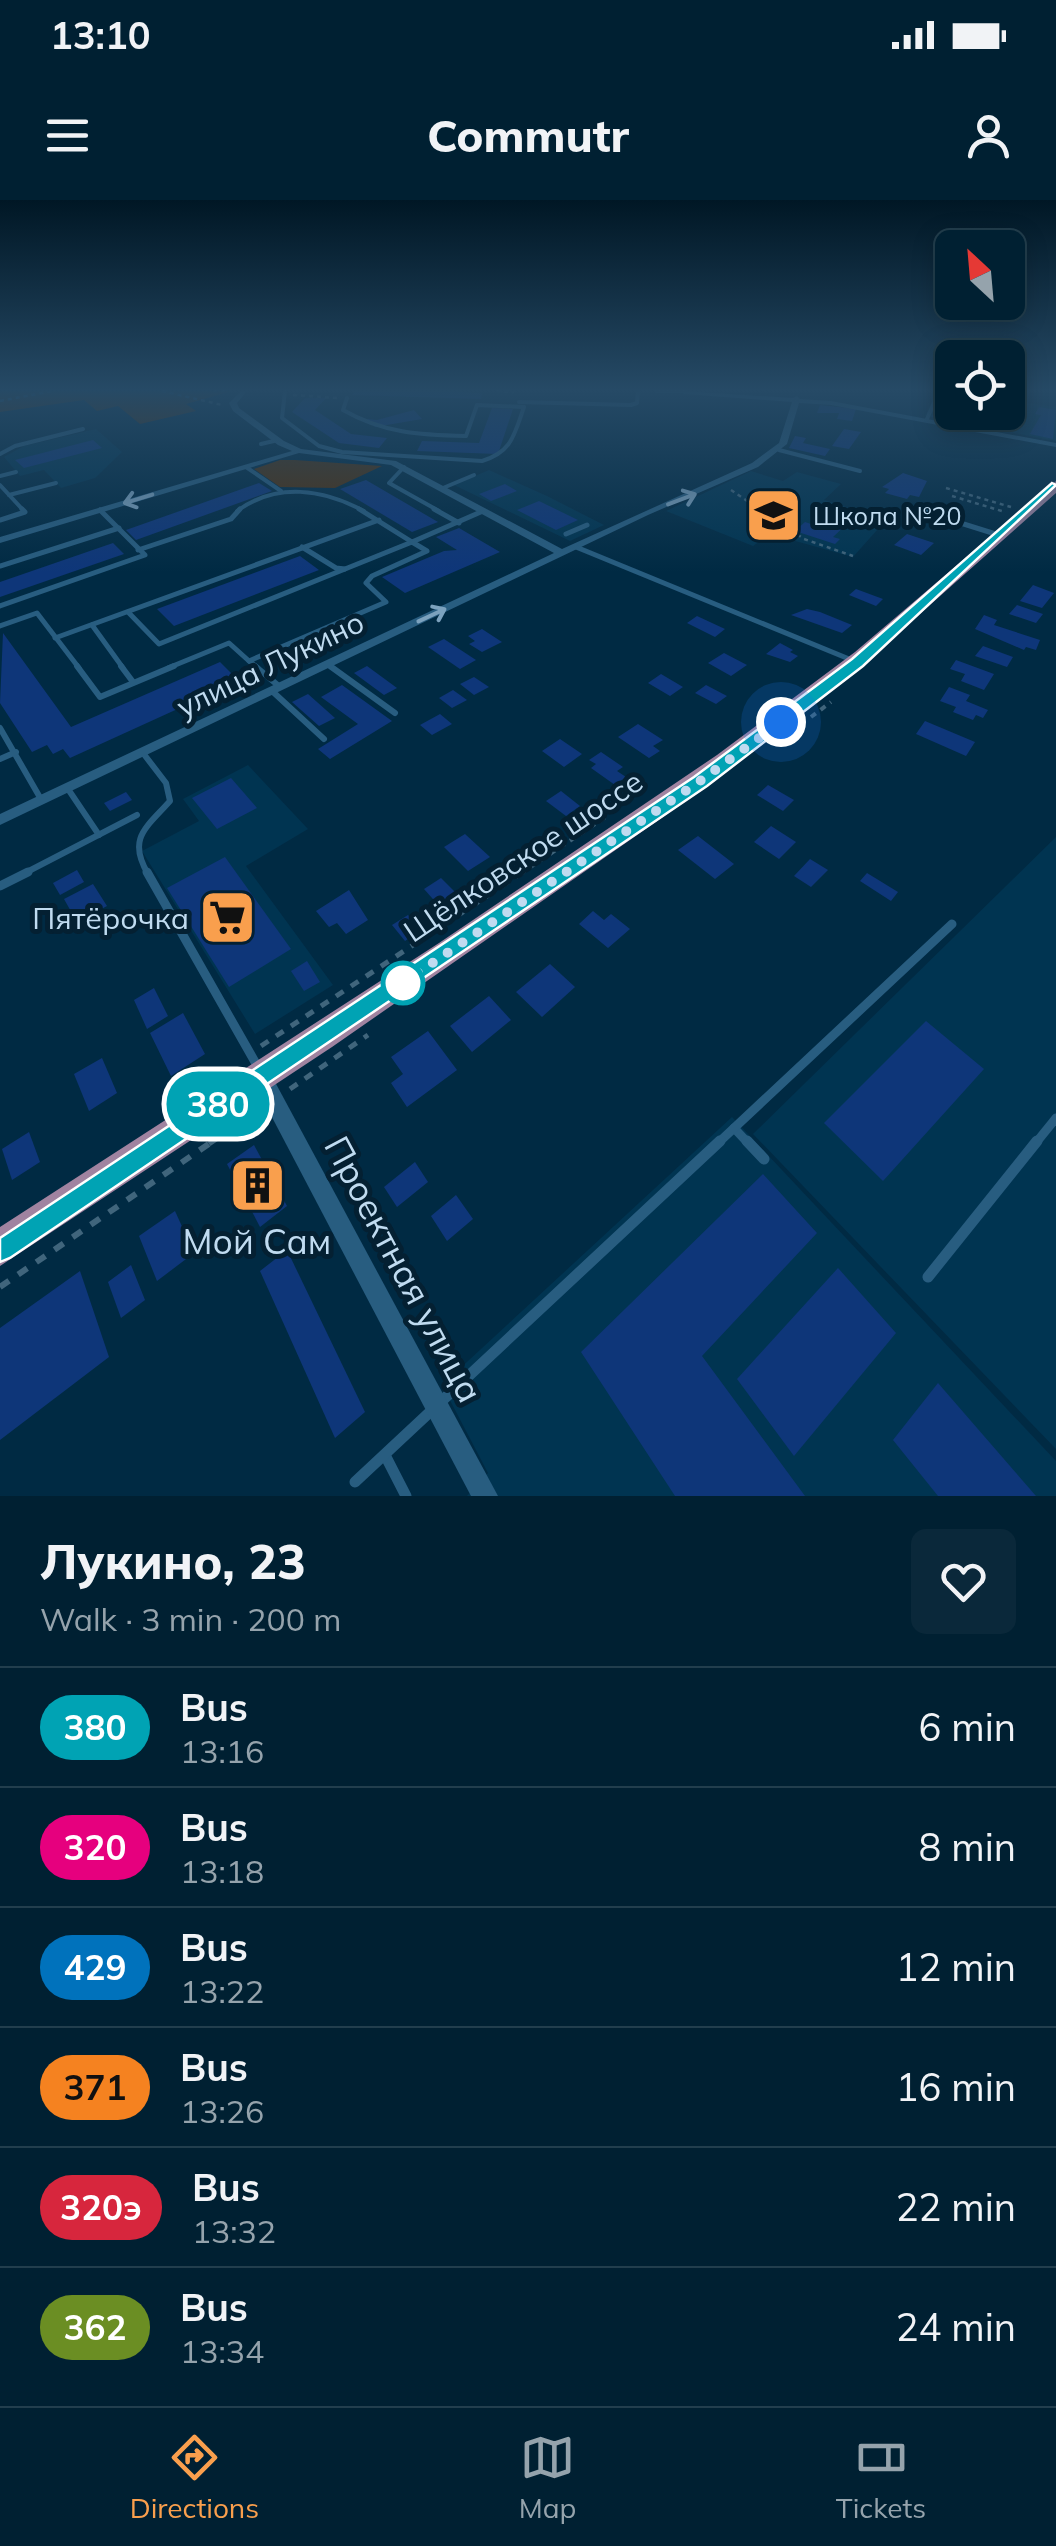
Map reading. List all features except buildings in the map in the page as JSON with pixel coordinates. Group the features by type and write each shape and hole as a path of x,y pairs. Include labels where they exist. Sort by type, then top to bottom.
{"main road":[{"name":"Щёлковское шоссе","path":"0,1248 700,781 857,662 1053,492"}],"street":[{"path":"0,540 297,451"},
{"path":"304,451 395,460 562,554"},
{"path":"576,547 720,483 776,451"},
{"name":"улица Лукино","path":"0,820 576,547"},
{"name":"Проектная улица","path":"263,1075 485,1496"}],"lane":[{"path":"349,451 395,460 482,461 505,451"},
{"path":"395,460 400,451"},
{"path":"784,451 860,472"},
{"path":"246,467 281,491"},
{"path":"404,468 389,483 460,523"},
{"path":"0,476 16,472"},
{"path":"443,488 474,476"},
{"path":"9,495 56,483"},
{"path":"0,485 25,512 0,520"},
{"path":"138,550 231,519 238,508 281,491 328,492 427,550 372,576 366,583 386,602 249,661"},
{"path":"916,509 1002,536"},
{"path":"0,606 145,554 100,510"},
{"path":"128,612 159,644 483,511"},
{"path":"55,638 379,520"},
{"path":"566,534 588,524"},
{"path":"0,566 118,528"},
{"path":"576,530 593,540"},
{"path":"302,547 336,568 345,568"},
{"path":"576,547 857,662"},
{"path":"0,626 37,613 100,696 229,643 324,739"},
{"path":"92,625 133,682"},
{"path":"328,664 395,712"},
{"path":"0,728 42,801"},
{"path":"0,759 16,752"},
{"path":"143,753 166,783 170,801 138,836 136,856 263,1075"},
{"path":"68,789 99,835"},
{"path":"0,886 138,815"},
{"path":"355,1482 952,924"},
{"path":"928,1277 1056,1118"},
{"path":"734,1128 764,1159"},
{"path":"384,1455 406,1496"}],"path":[{"path":"723,485 804,539 853,556"},
{"path":"946,488 1012,507"},
{"path":"952,496 1006,512"},
{"path":"0,1287 263,1075 616,811"},
{"path":"263,1075 329,1063"}],"shaded area":[{"path":"14,451 122,452 95,478 61,488 44,470 20,476 4,457"},
{"path":"280,460 382,466 335,488 280,487 254,469"},
{"path":"489,470 604,525 570,541 454,485"},
{"name":"Школа №20","path":"751,471 783,481 797,472 841,484 824,500 886,520 853,557 770,534 753,546 666,511"},
{"path":"248,765 308,829 246,866 333,985 255,1034 142,851 199,821 183,799"},
{"path":"1056,837 1056,1449 753,1134"},
{"path":"732,1117 1056,1461 1056,1496 467,1496 488,1473 442,1385"}],"bus line":[{"name":"380","path":"0,1248 406,981 700,781 857,662 952,582 1056,485"}],"place":[{"name":"Школа №20","path":"774,515"},
{"name":"Пятёрочка","path":"228,918"},
{"name":"Мой Сам","path":"257,1185"}],"route":[{"path":"403,983 781,722"}]}
